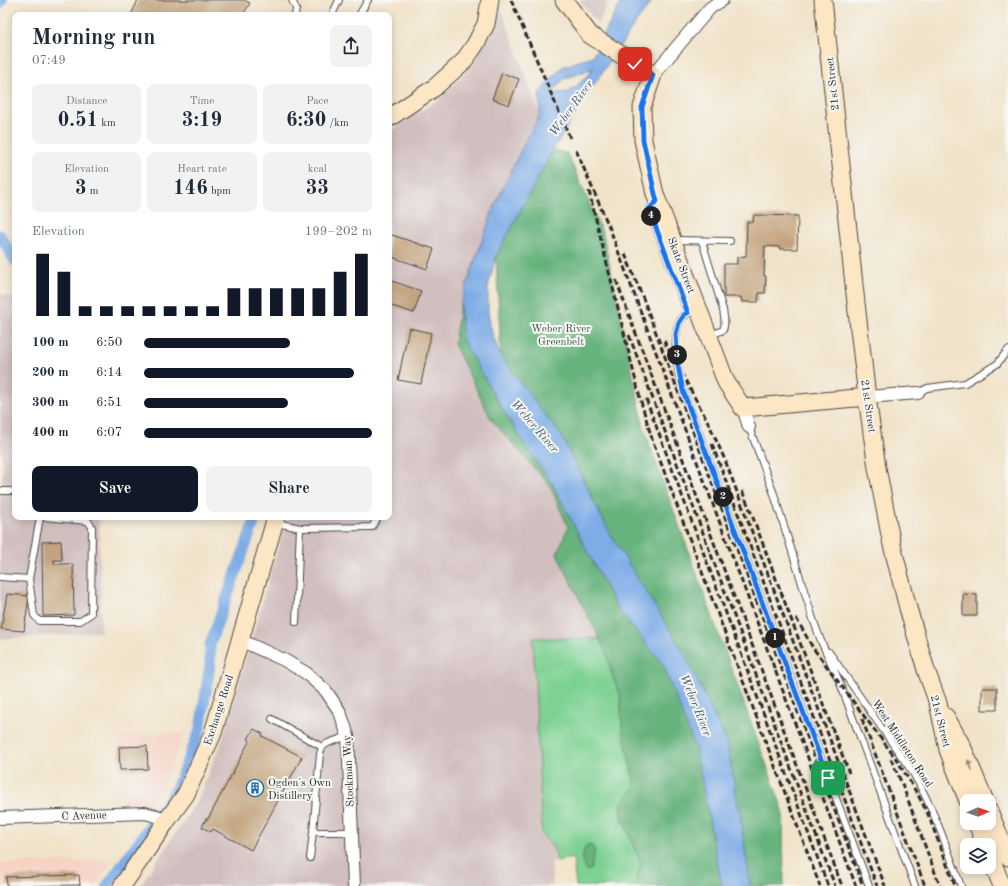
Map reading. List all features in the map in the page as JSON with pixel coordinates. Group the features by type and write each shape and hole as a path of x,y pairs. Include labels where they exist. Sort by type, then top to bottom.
{"street":[{"path":"392,116 434,88 463,62 475,45 486,24 490,0"},
{"path":"564,0 590,35 653,75"},
{"name":"Skate Street","path":"722,0 710,8 653,75 642,107 643,140 657,201 672,240 693,311 709,336 726,382 743,408 748,427"},
{"name":"21st Street","path":"823,0 867,397 877,468 892,545 908,608 938,703 948,750 965,794"},
{"path":"743,408 918,392"},
{"name":"Exchange Road","path":"122,886 186,794 213,733 275,520"},
{"name":"Stockman Way","path":"240,640 284,660 306,673 326,691 340,712 348,736 354,886"},
{"path":"938,703 962,746 982,794"},
{"name":"C Avenue","path":"0,818 145,813 168,819"},
{"path":"996,828 1008,857"},
{"path":"996,871 1002,886"}],"lane":[{"path":"292,0 296,9 296,12"},
{"path":"333,12 339,0"},
{"path":"361,12 368,0"},
{"path":"657,201 649,209 693,311 685,314 679,323 676,334 678,366 683,391 868,886"},
{"path":"672,240 730,241"},
{"path":"702,240 725,320 723,330 709,336"},
{"path":"918,392 927,388 965,383 997,364 1008,350"},
{"name":"West Middleton Road","path":"748,427 774,494 821,641 840,683 915,886"},
{"path":"0,491 12,491"},
{"path":"39,520 29,578 34,615 39,621 80,621 91,614 92,527 88,521 77,520"},
{"path":"275,520 300,528 372,528 376,520"},
{"path":"296,622 300,528"},
{"path":"0,577 29,578"},
{"name":"West Middleton Road","path":"821,641 923,790 935,817 961,886"},
{"path":"272,719 322,747"},
{"path":"310,858 320,754 322,747 328,743 348,736"},
{"path":"313,832 352,832"}],"shaded area":[{"path":"498,0 540,115 523,146 495,205 454,344 491,419 550,486 568,527 557,554 600,639 533,638 542,836 548,841 556,852 557,861 551,862 553,886 140,886 197,801 223,738 286,520 392,520 392,130 442,97 473,64 490,31"},
{"path":"579,0 609,0 598,24"},
{"path":"0,294 12,297 12,520 99,520 101,632 0,639 0,499 3,469 0,439"},
{"path":"184,733 162,788 148,807 122,808 120,735"},
{"path":"112,861 96,886 0,886 0,863"}],"green space":[{"name":"Weber River Greenbelt","path":"553,150 567,153 603,234 645,432 783,810 784,886 750,886 741,820 726,740 684,653 610,534 562,437 501,357 496,256"},
{"path":"460,305 463,341 494,395 529,451 552,483 618,610 663,664 696,750 722,886 634,886 641,865 622,818 621,804 635,787 622,727 620,695 611,672 606,652 557,554 568,527 550,486 491,419 454,344"},
{"path":"630,624 712,835 722,886 576,886 573,858 557,861 552,847 542,836 533,638 600,639"},
{"path":"591,845 595,849 591,869 587,871 583,862 583,857 585,847"}],"water":[{"name":"Weber River","path":"622,0 653,0 637,21 581,104 553,150 496,256 488,287 488,313 492,333 501,357 562,437 610,534 684,653 726,740 741,820 750,886 722,886 696,750 663,664 618,610 552,483 529,451 494,395 463,341 460,305 495,205 523,146 540,115 539,93 562,67 593,56","holes":["594,68 578,85 568,92 550,94 564,79"]}],"building":[{"path":"138,0 244,0 250,3 245,12 132,12"},
{"path":"502,73 519,79 509,105 492,99"},
{"path":"754,215 798,216 797,249 780,249 780,247 765,246 765,293 759,293 758,302 742,302 741,297 724,297 724,264 737,264 737,257 746,256 747,222 753,222"},
{"path":"392,235 434,249 427,269 392,257"},
{"path":"392,281 421,291 414,313 392,306"},
{"path":"409,328 431,333 421,384 398,380"},
{"path":"61,541 62,560 54,560 54,564 73,564 74,615 43,616 42,542"},
{"path":"7,594 29,596 24,631 1,629"},
{"path":"963,594 977,595 977,616 963,616"},
{"path":"982,688 997,688 997,710 982,710"},
{"name":"Ogden's Own Distillery","path":"254,729 263,734 262,736 302,757 251,850 213,829 211,832 202,827 206,819 208,819 250,740 248,739"},
{"path":"147,746 148,769 120,770 119,747"},
{"path":"79,875 80,885 7,886 6,877"}],"waterway":[{"path":"0,235 12,256"},
{"path":"107,886 175,791 200,730 210,665 210,644 255,520"}],"railway":[{"path":"511,0 571,140"},
{"path":"576,150 610,229 856,886"},
{"path":"589,191 640,398 652,439 820,886"},
{"path":"625,254 643,298 863,886"},
{"path":"616,280 842,886"},
{"path":"629,335 835,886"},
{"path":"664,341 708,422 725,460 885,886"},
{"path":"646,399 828,886"},
{"path":"712,444 877,886"},
{"path":"742,491 849,773"},
{"path":"796,618 813,648 897,760 918,795 928,814 955,886"},
{"path":"862,719 925,886"},
{"path":"891,759 902,784 940,886"}],"place":[{"name":"Ogden's Own Distillery","path":"255,788"}],"route":[{"path":"635,64 653,75 642,107 643,140 657,201 649,209 688,313 685,314 679,323 676,334 680,381 828,778"}]}
